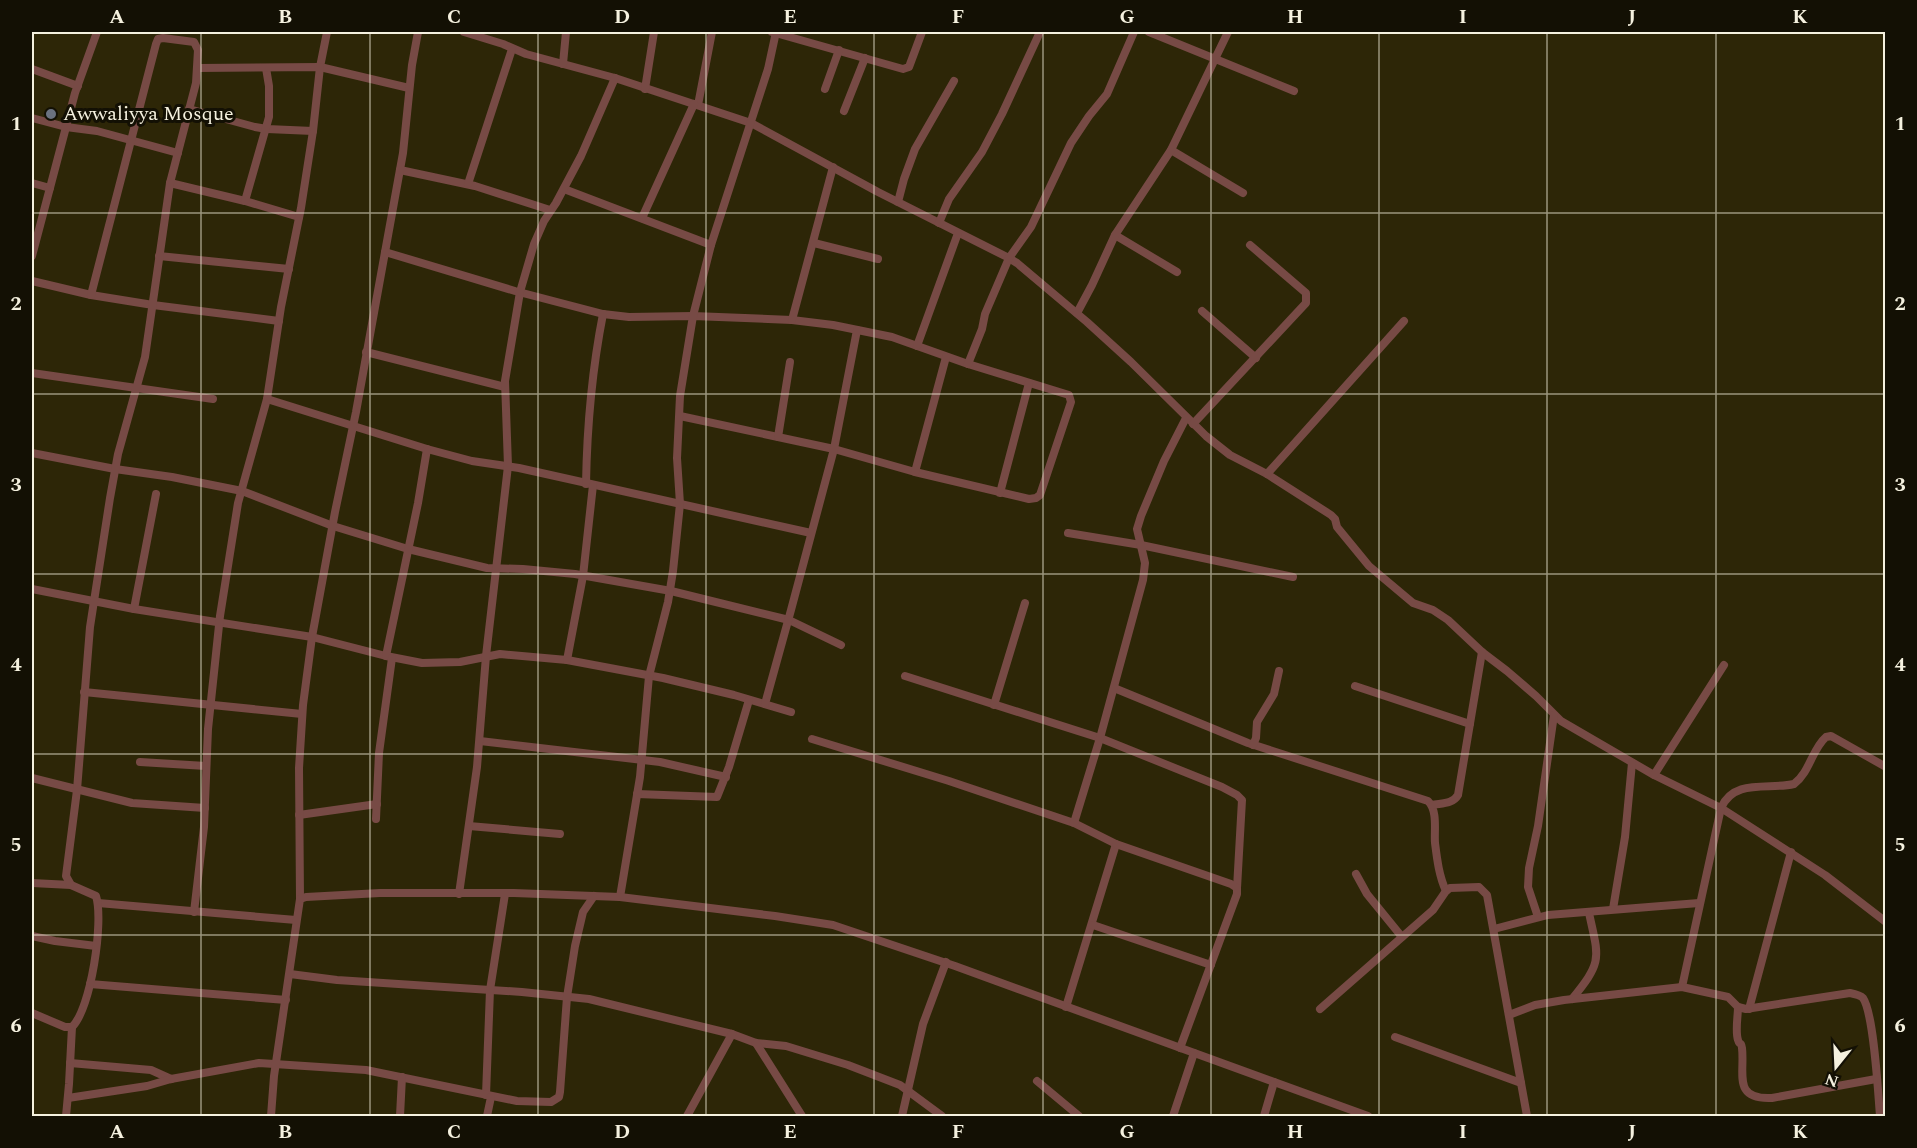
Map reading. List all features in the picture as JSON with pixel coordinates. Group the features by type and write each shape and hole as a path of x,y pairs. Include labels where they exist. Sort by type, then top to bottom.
{"street":[{"path":"32,256 34,239 66,127 96,32"},
{"path":"194,912 205,808 210,705 219,622 242,491 267,399 299,217 327,32"},
{"path":"271,1116 276,1064 300,899 299,815 302,714 312,637 354,425 400,170 418,32"},
{"path":"464,32 526,54 615,78 752,123 898,202 1009,258 1077,313 1131,362 1186,418 1230,455 1267,474 1331,515 1337,527 1369,566 1413,603 1432,610 1448,620 1482,652 1515,677 1561,722 1654,775 1721,808 1825,875 1886,922"},
{"path":"563,64 566,32"},
{"path":"645,89 654,32"},
{"path":"642,218 696,105 712,32"},
{"path":"620,897 637,794 649,676 671,591 680,504 677,458 680,396 693,316 711,244 768,69 775,32 900,68 909,68 922,32"},
{"path":"939,223 949,199 970,171 987,142 1040,32"},
{"path":"968,364 982,329 985,314 1009,258 1032,227 1071,143 1107,94 1134,32"},
{"path":"1149,32 1294,91"},
{"path":"1077,313 1115,235 1171,150 1228,32"},
{"path":"70,885 66,876 67,862 77,790 84,692 94,602 115,469 145,357 170,183 198,68 198,50 194,42 158,39 91,295"},
{"path":"468,184 512,49"},
{"path":"825,89 839,50"},
{"path":"844,111 865,58"},
{"path":"198,68 320,67 409,88"},
{"path":"245,201 269,117 269,86 266,68"},
{"path":"32,69 78,86"},
{"path":"459,894 480,741 486,656 507,466 505,387 520,292 534,244 550,210 581,156 615,78"},
{"path":"898,202 915,149 954,81"},
{"path":"189,109 267,129 313,131"},
{"path":"32,118 66,127 97,131 178,153"},
{"path":"1171,150 1243,193"},
{"path":"792,320 833,167"},
{"path":"400,170 468,184 550,210"},
{"path":"32,183 50,188"},
{"path":"170,183 299,217"},
{"path":"564,189 711,244"},
{"path":"917,346 958,233"},
{"path":"1115,235 1177,272"},
{"path":"814,243 878,259"},
{"path":"1193,424 1304,306 1307,296 1250,244"},
{"path":"385,252 603,314 629,317 693,316 792,320 892,337 946,357 1069,395 1071,402 1040,495 1029,499 915,472 834,449 680,416"},
{"path":"159,256 289,269"},
{"path":"32,281 91,295 279,321"},
{"path":"1202,311 1256,358"},
{"path":"567,660 583,576 590,485 587,451 595,354 603,314"},
{"path":"1267,474 1404,321"},
{"path":"765,704 834,449 857,330"},
{"path":"366,352 505,387"},
{"path":"915,472 946,357"},
{"path":"778,437 790,362"},
{"path":"32,372 213,399"},
{"path":"1000,493 1029,383"},
{"path":"267,399 472,461 507,466 811,533"},
{"path":"1074,823 1143,580 1144,563 1137,529 1164,461 1186,418"},
{"path":"376,819 379,753 389,657 427,449"},
{"path":"32,453 242,491 333,526 408,549 487,568 523,569 583,576 671,591 789,620 841,645"},
{"path":"134,609 156,494"},
{"path":"1068,532 1293,577"},
{"path":"32,589 134,609 312,637 389,657 435,664 460,662 500,654 567,660 649,676 791,712"},
{"path":"994,705 1025,603"},
{"path":"1432,805 1455,800 1458,795 1482,652"},
{"path":"1654,775 1724,665"},
{"path":"1253,745 1257,722 1274,694 1279,671"},
{"path":"905,676 1100,738 1222,787 1240,797 1242,800 1237,894 1180,1048"},
{"path":"1355,686 1470,724"},
{"path":"1114,688 1253,745 1428,801 1432,805 1441,881 1446,891"},
{"path":"84,692 302,714"},
{"path":"637,794 716,798 726,777 749,700"},
{"path":"1538,917 1528,887 1529,868 1538,826 1554,715"},
{"path":"1682,987 1699,903 1725,799 1735,792 1759,786 1794,784 1826,736 1831,736 1886,767"},
{"path":"812,739 1074,823 1116,843 1237,888"},
{"path":"480,741 660,762 726,777"},
{"path":"140,762 206,766"},
{"path":"1612,909 1625,837 1632,762"},
{"path":"32,778 132,803 205,808"},
{"path":"299,815 377,804"},
{"path":"469,826 560,834"},
{"path":"1066,1007 1093,925 1116,843"},
{"path":"1749,1009 1791,852"},
{"path":"1356,874 1367,894 1402,937"},
{"path":"32,883 70,885 96,896 98,903 99,930 90,984 80,1018 72,1028 66,1116"},
{"path":"1320,1009 1433,910 1446,891 1450,888 1479,887 1487,895 1527,1116"},
{"path":"300,899 380,893 620,897 775,915 833,925 946,962 1368,1116"},
{"path":"487,1116 490,990 505,894"},
{"path":"68,1098 147,1086 171,1079 260,1063 366,1070 488,1096 542,1103 551,1102 559,1097 567,997 583,912 594,896"},
{"path":"98,903 296,920"},
{"path":"1494,929 1548,915 1699,903"},
{"path":"1572,999 1594,968 1598,956 1589,913"},
{"path":"1093,925 1211,965"},
{"path":"32,936 96,946"},
{"path":"902,1116 923,1024 946,962"},
{"path":"290,974 337,980 589,999 732,1034 756,1043 786,1046 890,1080 908,1089 942,1116"},
{"path":"90,984 286,1000"},
{"path":"1509,1016 1535,1005 1682,987 1728,997 1738,1007 1749,1009 1850,993 1857,994 1863,998 1869,1021 1880,1116"},
{"path":"1738,1007 1738,1040 1742,1048 1741,1079 1752,1095 1772,1098 1876,1079"},
{"path":"32,1013 72,1028"},
{"path":"687,1116 732,1034"},
{"path":"1395,1036 1521,1083"},
{"path":"756,1043 802,1116"},
{"path":"1173,1116 1194,1053"},
{"path":"70,1063 152,1070 171,1079"},
{"path":"400,1116 402,1077"},
{"path":"1037,1081 1079,1116"},
{"path":"1264,1116 1274,1082"}],"place":[{"name":"Awwaliyya Mosque","path":"51,114"}]}
